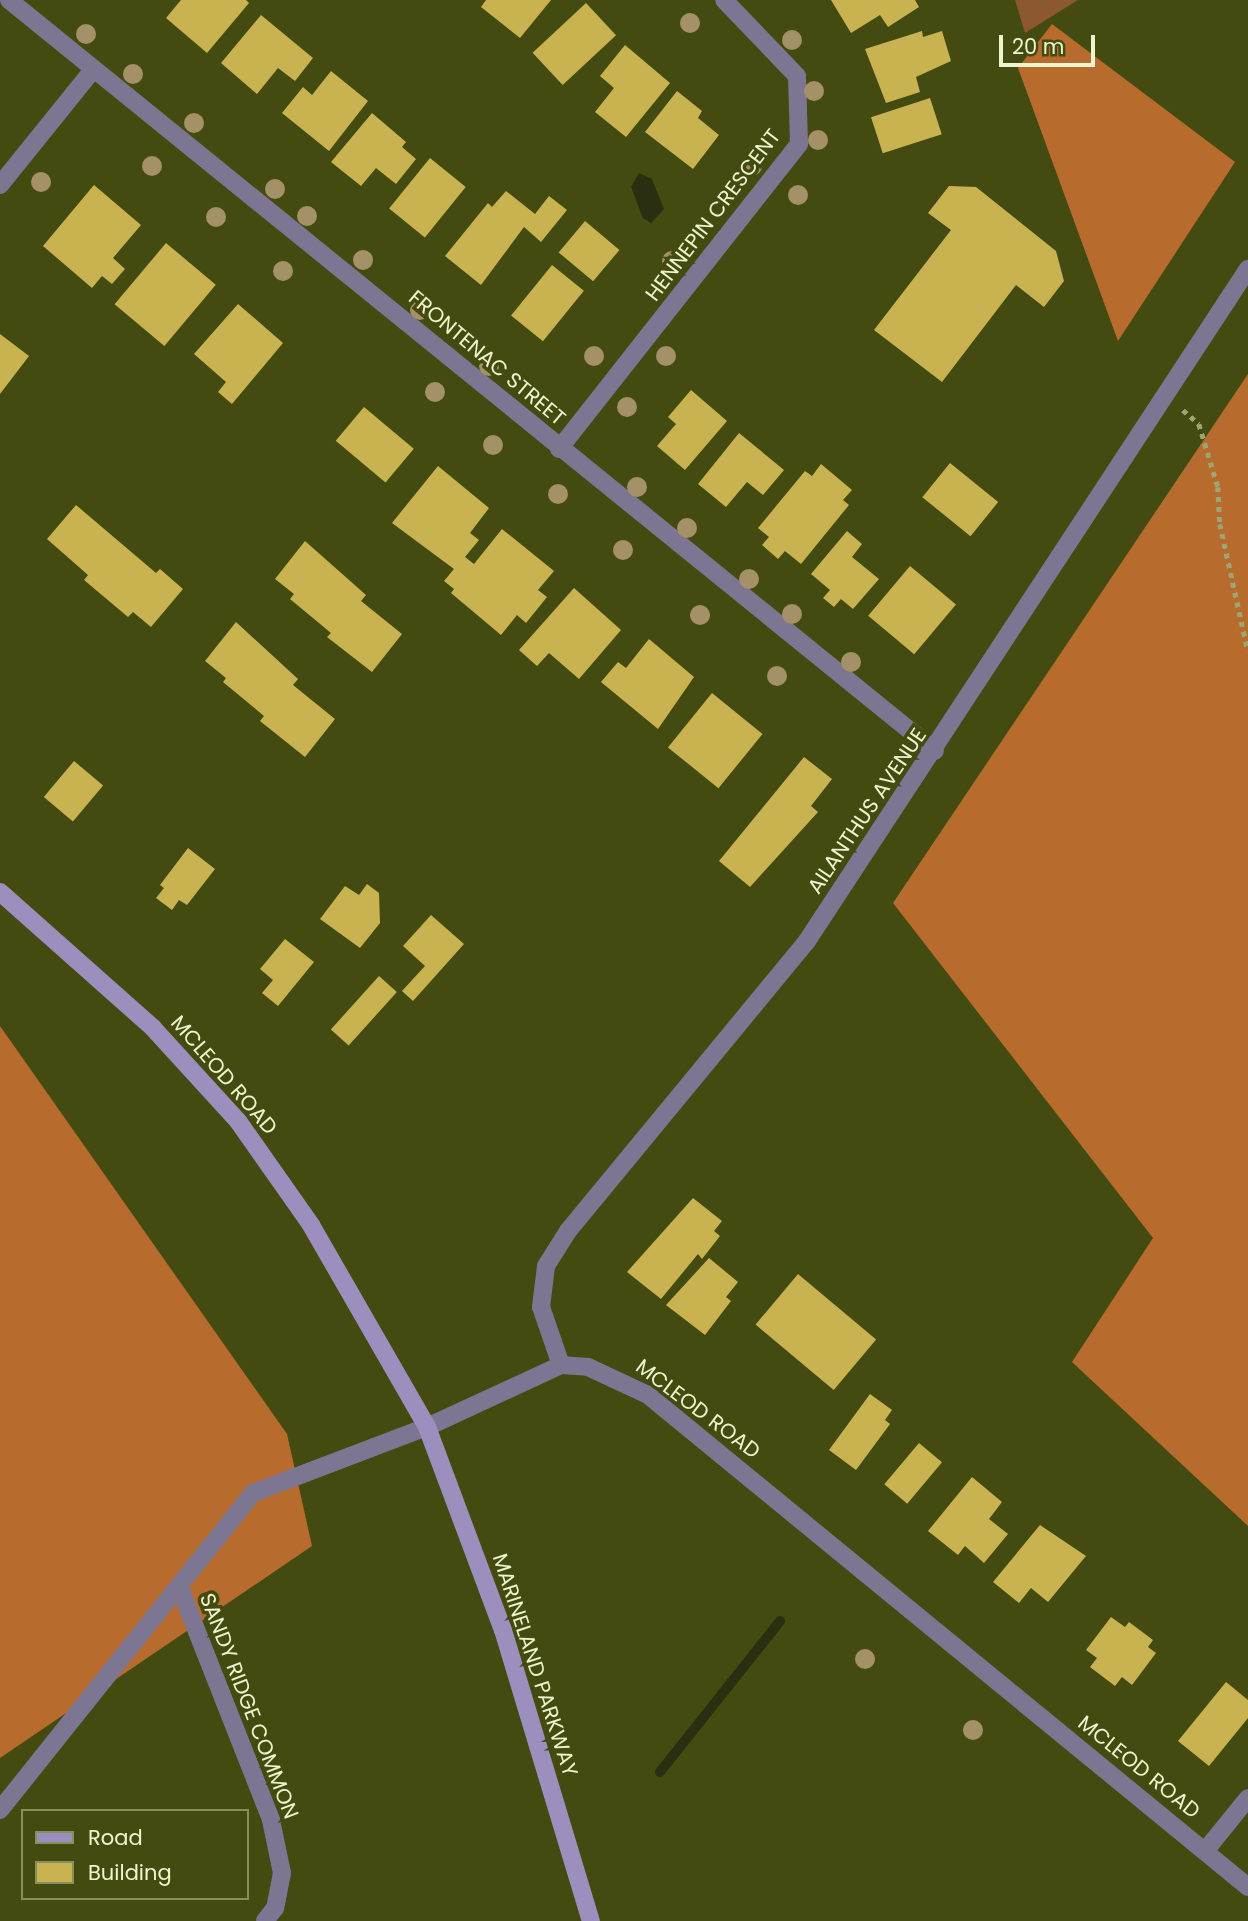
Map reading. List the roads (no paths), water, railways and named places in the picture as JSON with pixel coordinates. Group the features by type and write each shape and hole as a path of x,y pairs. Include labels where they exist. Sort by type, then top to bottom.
{"main road":[{"name":"MCLEOD ROAD","path":"0,892 153,1028 238,1121 312,1225 427,1427"},
{"name":"MARINELAND PARKWAY","path":"427,1427 503,1630 591,1921"}],"street":[{"name":"FRONTENAC STREET","path":"9,0 92,71 386,302 559,449 935,751"},
{"name":"HENNEPIN CRESCENT","path":"559,449 799,144 797,76 724,0"},
{"path":"0,185 92,71"},
{"name":"AILANTHUS AVENUE","path":"561,1365 541,1307 546,1266 568,1231 807,942 935,751 1248,269"},
{"path":"427,1427 561,1365"},
{"name":"MCLEOD ROAD","path":"561,1365 588,1367 615,1376 648,1395 1248,1887"},
{"name":"SANDY RIDGE COMMON","path":"0,1810 253,1493 427,1427"},
{"name":"SANDY RIDGE COMMON","path":"179,1586 271,1820 282,1873 275,1908 265,1921"},
{"path":"1205,1851 1248,1798"}],"waterway":[{"path":"660,1772 780,1621"}]}
